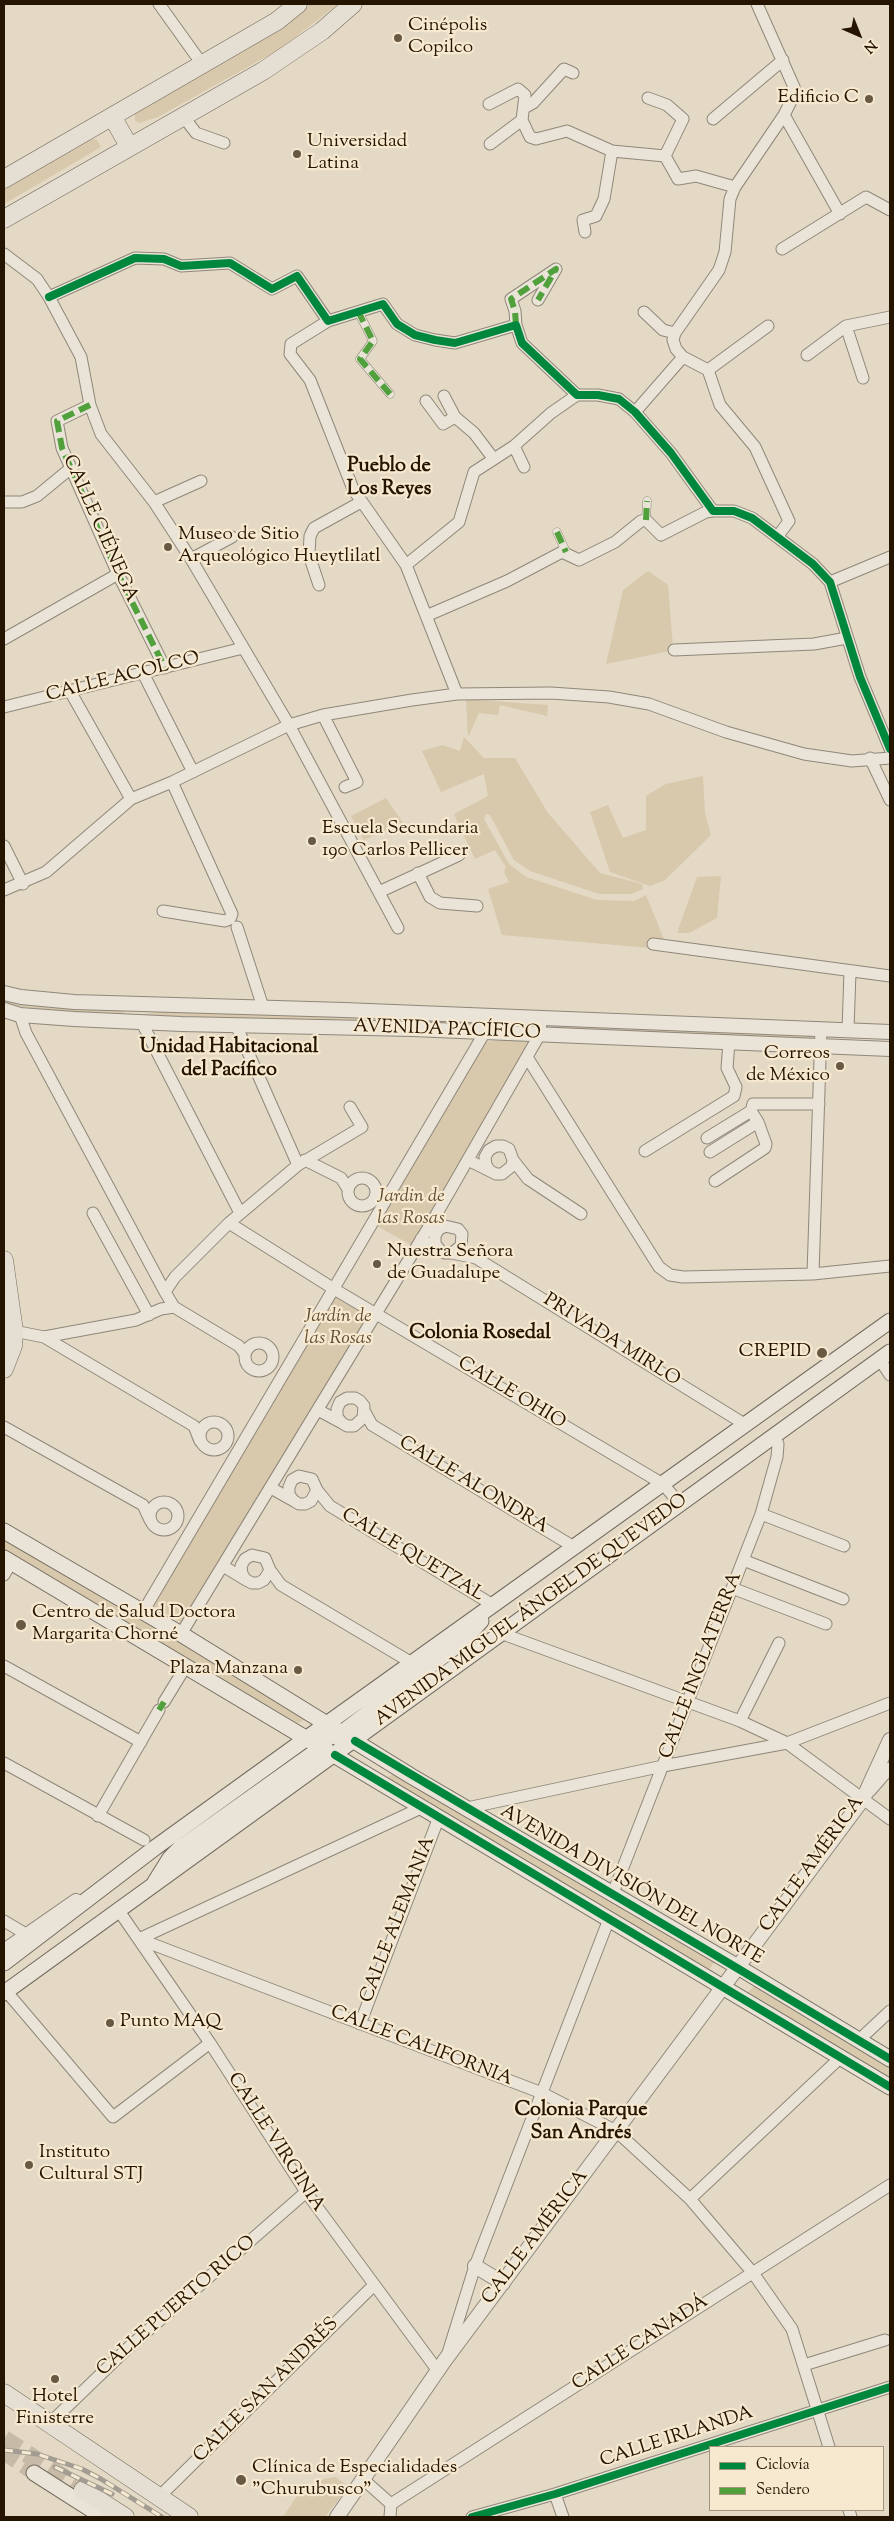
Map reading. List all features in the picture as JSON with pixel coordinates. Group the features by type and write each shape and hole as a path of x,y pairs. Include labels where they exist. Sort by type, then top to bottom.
{"main road":[{"path":"4,219 296,50 353,4"},
{"path":"4,179 113,118 277,21 290,6"},
{"path":"113,118 129,146"},
{"path":"4,1260 9,1332 13,1346 4,1369"},
{"name":"AVENIDA MIGUEL ÁNGEL DE QUEVEDO","path":"4,1963 93,1895 307,1738 890,1321"},
{"name":"AVENIDA MIGUEL ÁNGEL DE QUEVEDO","path":"5,1988 41,1956 90,1931 151,1888 885,1356"},
{"name":"AVENIDA DIVISIÓN DEL NORTE","path":"4,1531 181,1634 467,1808 738,1967 890,2059"},
{"name":"AVENIDA DIVISIÓN DEL NORTE","path":"6,1565 186,1666 890,2087"},
{"path":"335,1755 333,1742 341,1732 463,1641 493,1605"},
{"path":"151,1888 170,1858 180,1848 322,1747 328,1738 328,1723"},
{"path":"4,2394 190,2517"},
{"path":"34,2473 103,2517"},
{"path":"83,2490 125,2517"}],"street":[{"path":"159,4 202,64"},
{"path":"757,4 783,60 794,91 784,115 735,186 730,199 725,252 720,270 674,333 673,340 676,349 683,357 708,370 720,405 752,441 789,521 778,536"},
{"path":"713,118 783,60"},
{"path":"490,144 523,114 564,69 573,73"},
{"path":"489,104 518,89 524,95 523,114 526,132 530,137 536,139 567,131 612,151 665,156"},
{"path":"648,98 667,105 683,119 665,156"},
{"path":"784,115 840,214"},
{"path":"184,116 196,132 224,143"},
{"path":"585,232 583,220 596,216 604,199 612,151"},
{"path":"665,156 678,179 696,176 735,186"},
{"path":"782,249 866,197 890,210"},
{"path":"4,254 37,279 49,297 82,357 90,405 101,434 154,502 191,559 289,725 398,928"},
{"path":"49,297 134,258 164,260 180,266 230,263 272,289 297,276 328,321"},
{"path":"538,300 556,269 511,299 522,343 577,395"},
{"path":"457,694 406,565 361,502 310,380 290,354 291,344 328,321 383,304 397,324 415,335 455,343 516,324"},
{"path":"358,311 373,341 360,359 390,394"},
{"path":"644,312 663,330 674,333"},
{"path":"807,355 846,326 890,317"},
{"path":"708,370 768,326"},
{"path":"846,326 863,378"},
{"path":"635,412 683,357"},
{"path":"406,565 459,522 474,472 514,446 551,413 577,395 598,395 619,399 635,412 671,453 714,511"},
{"path":"444,396 455,417 474,433 493,458"},
{"path":"426,401 443,424 455,417"},
{"name":"CALLE CIÉNEGA","path":"90,405 56,423 71,468 118,574 164,668"},
{"path":"514,446 524,467"},
{"path":"4,502 22,502 37,496 71,468"},
{"path":"154,502 201,481"},
{"path":"647,500 646,520 662,535 706,512 734,511 752,518 813,564 830,582 837,598 847,638 860,677 890,749"},
{"path":"320,584 309,555 310,536 314,528 361,502"},
{"path":"558,532 566,552 579,560 615,542 641,521 646,520"},
{"path":"191,559 232,537"},
{"path":"426,616 507,581 562,552 566,552"},
{"path":"830,582 890,557"},
{"path":"4,640 118,574"},
{"path":"674,650 814,644 847,638"},
{"name":"CALLE ACOLCO","path":"4,707 243,648"},
{"path":"143,673 193,772"},
{"path":"70,691 131,799"},
{"path":"4,890 23,884 46,872 131,799 172,782 289,725 323,715 457,694 551,693 609,697 649,704 726,732 804,754 852,761 870,758 890,758"},
{"path":"323,715 357,782 345,787"},
{"path":"870,758 890,800"},
{"path":"163,911 225,921 230,919 232,914 172,782"},
{"path":"4,846 23,884"},
{"path":"378,892 459,855"},
{"path":"418,873 430,897 440,903 477,906"},
{"path":"237,927 263,1007"},
{"path":"653,944 890,976"},
{"path":"848,1030 850,972"},
{"name":"AVENIDA PACÍFICO","path":"4,993 56,1000 134,1004 263,1007 890,1032"},
{"path":"134,1004 137,1021 240,1213"},
{"name":"AVENIDA PACÍFICO","path":"4,1010 20,1015 74,1020 484,1032 890,1049"},
{"path":"20,1015 26,1033 174,1307 244,1349 262,1343 272,1352 291,1363"},
{"path":"143,1612 379,1214 484,1032 485,1016"},
{"path":"181,1634 436,1215 528,1057 540,1034 541,1018"},
{"path":"236,1025 301,1162 341,1178 365,1178 390,1194"},
{"path":"813,1274 822,1029"},
{"path":"646,1151 734,1096 736,1087 727,1068 730,1042"},
{"path":"528,1057 659,1267 670,1275 683,1277 813,1274 890,1266"},
{"path":"714,1181 765,1148 766,1144 752,1111 751,1106 755,1103 819,1104"},
{"path":"165,1292 175,1277 240,1213 301,1162 362,1127 350,1107"},
{"path":"707,1138 752,1111"},
{"path":"710,1152 758,1122"},
{"path":"482,1135 504,1146 512,1154 512,1166 502,1174"},
{"path":"490,1171 486,1165 485,1157 489,1150 496,1146 504,1146"},
{"path":"468,1160 490,1171 528,1180 581,1214"},
{"path":"513,1160 528,1180"},
{"path":"341,1178 348,1189 352,1202 365,1206 379,1214"},
{"path":"348,1189 352,1182 359,1178"},
{"path":"365,1206 375,1199 375,1186"},
{"path":"93,1213 149,1315"},
{"path":"421,1239 440,1250 452,1253 461,1246 463,1240 458,1229 436,1215"},
{"name":"CALLE OHIO","path":"229,1223 334,1289 663,1484 680,1504"},
{"path":"440,1250 435,1244 435,1236 438,1230 445,1226 453,1226"},
{"name":"PRIVADA MIRLO","path":"463,1240 476,1258"},
{"name":"PRIVADA MIRLO","path":"452,1253 476,1258 746,1425"},
{"path":"9,1332 44,1337 136,1320 174,1307"},
{"path":"44,1337 194,1426 204,1447 216,1450 234,1460"},
{"path":"244,1349 245,1361 249,1367 255,1371 262,1371 280,1381"},
{"path":"262,1371 272,1364 272,1352"},
{"path":"885,1356 890,1375"},
{"path":"318,1410 342,1423 354,1426 372,1425 360,1401 333,1386"},
{"path":"342,1423 337,1417 337,1409 340,1402 347,1398 355,1398"},
{"path":"354,1426 359,1423 365,1412"},
{"path":"194,1426 210,1422 223,1425 228,1431 245,1441"},
{"path":"200,1441 200,1433 203,1426 210,1422"},
{"name":"CALLE ALONDRA","path":"372,1425 574,1547"},
{"path":"4,1427 143,1505 154,1526 184,1543"},
{"path":"216,1450 226,1443 228,1431"},
{"name":"CALLE INGLATERRA","path":"613,1893 761,1514 777,1457 778,1444 775,1437"},
{"path":"271,1488 294,1501 305,1504 311,1501 317,1490 312,1479 285,1464"},
{"path":"294,1501 289,1495 289,1487 292,1480 299,1476 307,1476"},
{"name":"CALLE QUETZAL","path":"317,1490 330,1506 493,1605"},
{"path":"143,1505 160,1502 173,1505 197,1521"},
{"path":"150,1520 150,1512 160,1502"},
{"name":"CALLE QUETZAL","path":"305,1504 330,1506"},
{"path":"160,1529 172,1527 176,1522 177,1510 173,1505"},
{"path":"761,1514 844,1546"},
{"path":"238,1542 265,1558 270,1570 281,1585 412,1664"},
{"path":"246,1580 242,1574 242,1566 245,1559 252,1555 260,1555"},
{"path":"743,1560 843,1599"},
{"path":"223,1566 246,1580 281,1585"},
{"path":"258,1583 264,1580 270,1570"},
{"path":"732,1588 826,1624"},
{"path":"503,1634 740,1721 787,1743 890,1819"},
{"path":"740,1721 778,1643"},
{"path":"4,1666 141,1742"},
{"path":"98,1816 186,1666"},
{"path":"467,1808 663,1766 787,1743 890,1703"},
{"name":"CALLE AMÉRICA","path":"337,2517 442,2366 863,1798 890,1740"},
{"path":"4,1763 144,1840"},
{"path":"863,1798 890,1768"},
{"path":"139,1939 422,1807"},
{"name":"CALLE ALEMANIA","path":"360,2024 439,1816"},
{"name":"AVENIDA MIGUEL ÁNGEL DE QUEVEDO","path":"4,1951 75,1902 93,1895"},
{"name":"CALLE VIRGINIA","path":"118,1911 210,2043 306,2192 374,2285 442,2366"},
{"path":"442,2366 475,2266 609,1919"},
{"path":"4,1921 26,1934"},
{"name":"CALLE CALIFORNIA","path":"139,1939 542,2093 616,2131 690,2199 753,2273 792,2329 829,2446"},
{"path":"5,1988 113,2117 210,2043"},
{"path":"858,2040 890,2011"},
{"path":"690,2199 841,2057"},
{"name":"CALLE CANADÁ","path":"391,2504 890,2184"},
{"name":"CALLE PUERTO RICO","path":"49,2424 129,2347 306,2192"},
{"path":"475,2266 503,2283"},
{"name":"CALLE SAN ANDRÉS","path":"159,2497 374,2285"},
{"path":"804,2365 885,2340"},
{"name":"CALLE IRLANDA","path":"472,2517 555,2494 890,2387"},
{"path":"364,2480 391,2504 390,2517"},
{"path":"555,2494 563,2517"}],"green space":[{"path":"306,4 338,4 280,49 158,117 139,123 135,121 135,114 141,108"},
{"path":"96,139 101,147 4,204 4,186 80,140"},
{"path":"648,571 668,585 673,647 670,651 606,664 623,590"},
{"path":"466,699 548,705 547,716 500,705 498,715 479,713 468,737"},
{"path":"464,737 484,758 515,758 548,813 600,873 642,884 643,889 632,894 599,894 530,871 514,860 490,815 486,814 484,819 509,864 526,877 597,900 634,901 646,895 665,942 673,950 502,935 488,889 509,882 504,872 506,867 495,850 475,859 454,814 488,796 484,774 441,792 422,751 442,745 460,751"},
{"path":"703,776 705,813 711,835 665,880 650,886 610,872 590,812 608,805 623,838 646,830 646,796 666,784"},
{"path":"386,798 403,823 364,840 351,816"},
{"path":"721,876 717,918 689,933 677,933 697,877"},
{"path":"4,998 123,1010 124,1017 22,1007 4,1003"},
{"path":"160,1011 468,1021 479,1025 139,1016"},
{"path":"552,1025 813,1035 813,1039 551,1028"},
{"name":"Jardin de las Rosas","path":"506,1040 532,1041 415,1247 375,1225 482,1042"},
{"name":"Jardín de las Rosas","path":"332,1294 372,1318 182,1623 153,1606 184,1547"},
{"path":"4,1537 309,1717 298,1723 4,1551"},
{"path":"396,1772 716,1960 709,1970 387,1778"},
{"path":"756,1984 890,2066 890,2081 745,1995"},
{"path":"336,2477 348,2487 325,2517 283,2517 299,2493 324,2479"}],"tunnel":[{"path":"4,2439 83,2490"},
{"path":"4,2453 34,2473"}],"railway":[{"path":"4,2450 37,2454 82,2469 162,2517"},
{"path":"55,2467 112,2494"}],"marked path":[{"path":"516,325 515,311 511,299 556,269 538,300"},
{"path":"358,311 373,341 360,359 390,394"},
{"path":"90,405 57,421 62,448 118,574 165,668"},
{"path":"646,520 647,501"},
{"path":"557,532 566,552"},
{"path":"159,1710 164,1702"}],"cycle path":[{"path":"49,297 135,258 164,259 181,266 230,263 272,289 297,276 328,321 383,304 397,324 415,335 455,343 516,325 522,343 577,395 598,395 619,399 635,412 671,453 713,511 734,511 752,518 813,564 830,582 860,677 890,749"},
{"path":"355,1741 890,2059"},
{"path":"335,1755 890,2087"},
{"path":"472,2517 555,2494 890,2387"}],"place":[{"name":"Cinépolis Copilco","path":"398,38"},
{"name":"Edificio C","path":"869,99"},
{"name":"Universidad Latina","path":"297,154"},
{"name":"Museo de Sitio Arqueológico Hueytlilatl","path":"168,547"},
{"name":"Escuela Secundaria 190 Carlos Pellicer","path":"312,841"},
{"name":"Correos de México","path":"840,1066"},
{"name":"Nuestra Señora de Guadalupe","path":"377,1264"},
{"name":"CREPID","path":"822,1353"},
{"name":"Centro de Salud Doctora Margarita Chorné","path":"21,1625"},
{"name":"Plaza Manzana","path":"298,1670"},
{"name":"Punto MAQ","path":"110,2023"},
{"name":"Instituto Cultural STJ","path":"29,2165"},
{"name":"Hotel Finisterre","path":"55,2379"},
{"name":"Clínica de Especialidades \"Churubusco\"","path":"241,2480"}],"district":[{"name":"Pueblo de Los Reyes","path":"389,480"},
{"name":"Unidad Habitacional del Pacífico","path":"229,1060"},
{"name":"Colonia Rosedal","path":"480,1335"},
{"name":"Colonia Parque San Andrés","path":"581,2124"}]}
